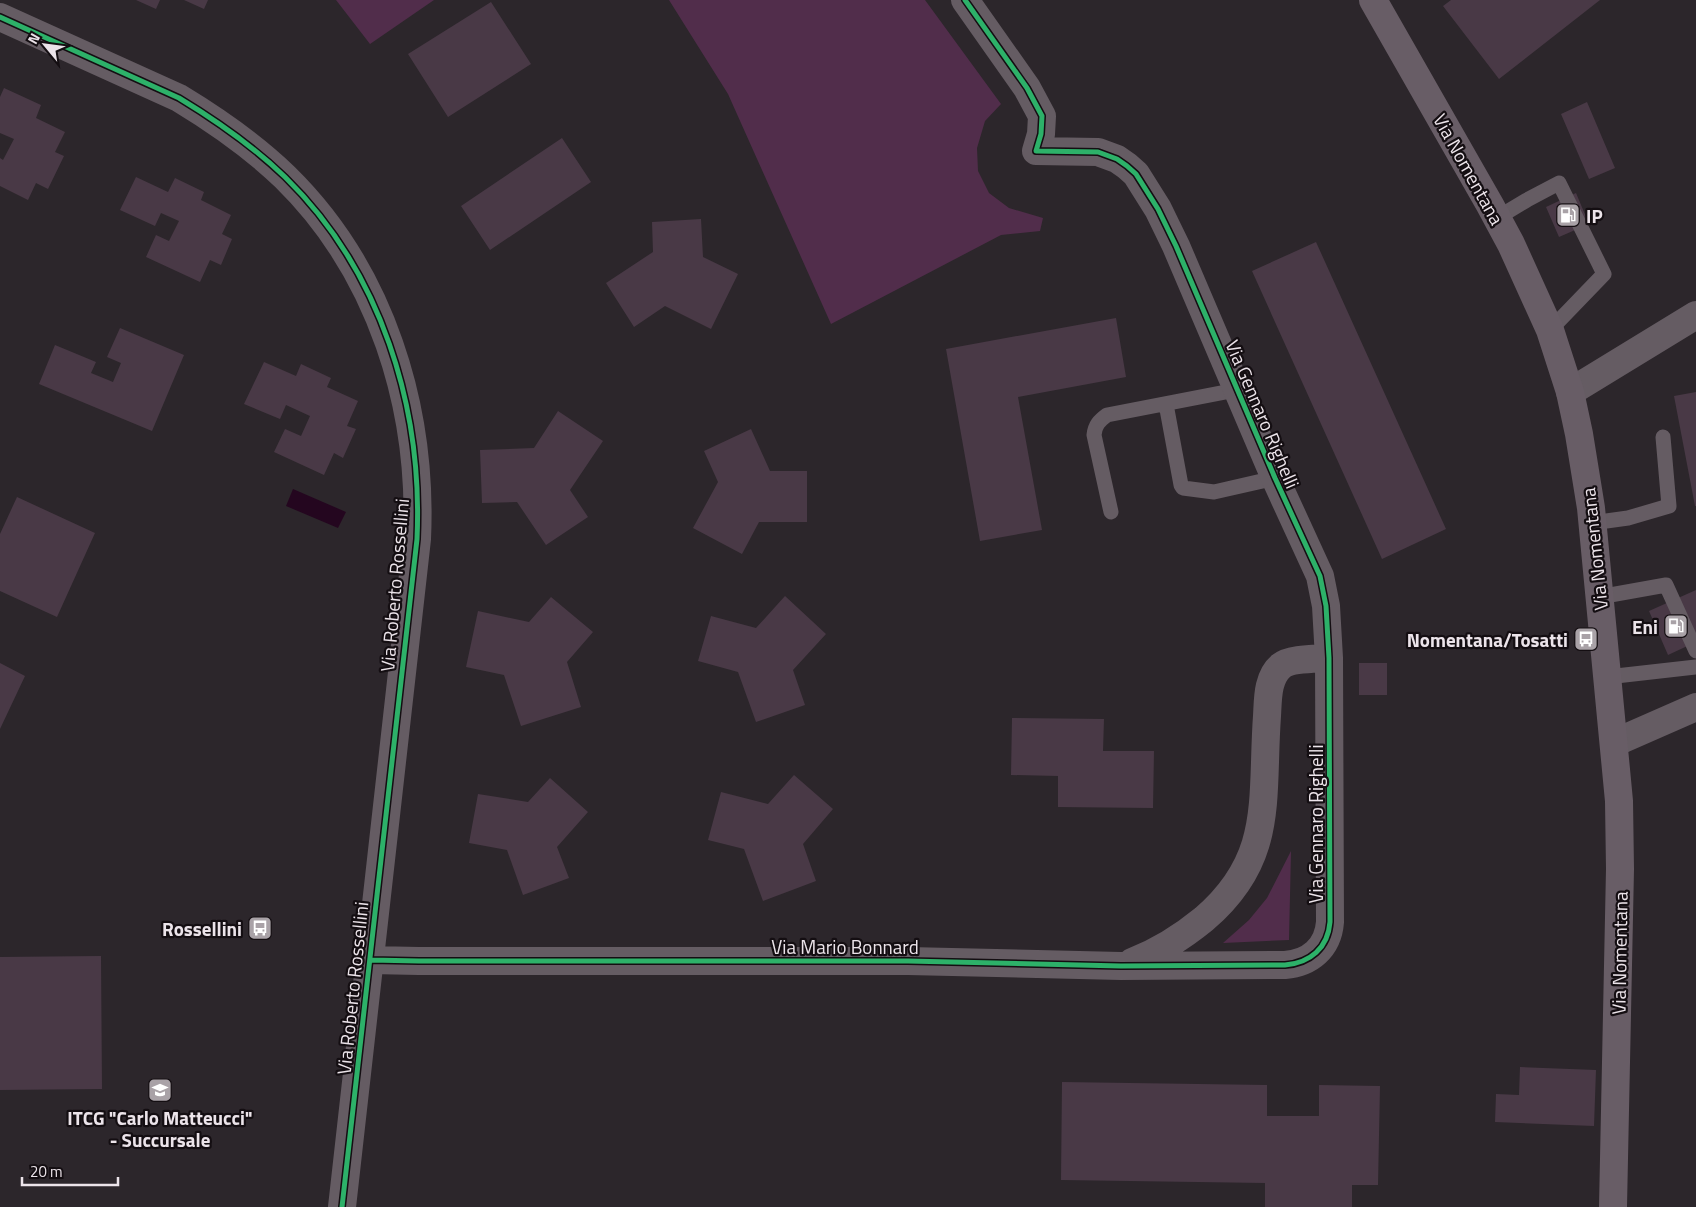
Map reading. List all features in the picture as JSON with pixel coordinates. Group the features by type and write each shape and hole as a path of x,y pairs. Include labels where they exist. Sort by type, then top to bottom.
{"main road":[{"name":"Via Nomentana","path":"1373,0 1497,218 1550,330 1570,392 1579,434 1592,523 1619,801 1620,869 1614,1207"}],"street":[{"name":"Via Gennaro Righelli","path":"965,0 1027,88 1042,116 1041,134 1036,151 1098,152 1107,154 1136,174 1149,192 1176,246 1236,390 1320,576 1326,606 1329,658 1330,922 1327,938 1317,953"},
{"name":"Via Roberto Rossellini","path":"0,17 179,98 206,114 253,149 285,177 309,203 338,241 363,282 385,331 403,386 411,424 417,473 418,520 416,548 342,1207"},
{"path":"1570,392 1696,315"},
{"path":"1121,966 1157,951 1179,938 1212,912 1234,888 1252,858 1261,820 1264,802 1267,703 1272,679 1279,668 1290,662 1329,658"},
{"path":"1614,743 1696,707"},
{"name":"Via Mario Bonnard","path":"370,960 908,961 1121,966 1285,965 1299,963 1317,953"}],"lane":[{"path":"1497,218 1559,184 1604,274 1550,330"},
{"path":"1111,512 1094,435 1095,427 1099,421 1107,415 1236,390"},
{"path":"1166,404 1183,488 1214,492 1275,478"},
{"path":"1592,523 1628,518 1669,506 1663,437"},
{"path":"1599,597 1666,585 1696,651"},
{"path":"1606,677 1696,667"}],"shaded area":[{"path":"336,0 434,0 370,44"},
{"path":"669,0 925,0 1001,104 985,121 977,148 978,171 989,193 1009,208 1043,218 1040,231 1001,235 831,324 728,94"},
{"path":"293,489 346,512 338,528 286,506"},
{"path":"1291,851 1289,940 1223,943 1249,920 1267,898"}],"building":[{"path":"136,0 160,0 156,9"},
{"path":"184,0 208,0 204,9"},
{"path":"1451,0 1600,0 1499,79 1443,6"},
{"path":"491,2 531,64 448,117 408,54"},
{"path":"4,88 41,105 36,118 65,132 55,152 64,156 48,189 36,183 28,200 0,186 0,158 3,160 14,139 0,133 0,97"},
{"path":"1587,102 1615,168 1589,179 1561,114"},
{"path":"562,138 591,182 490,250 461,206"},
{"path":"136,177 168,192 175,178 204,192 201,200 231,215 222,234 232,239 221,265 210,260 200,282 146,257 156,235 169,241 179,221 161,213 155,226 120,210"},
{"name":"IP","path":"1576,193 1589,224 1559,237 1546,207"},
{"path":"701,219 703,257 738,274 711,329 665,306 634,327 606,283 653,252 652,222"},
{"path":"1316,242 1446,529 1382,559 1252,271"},
{"path":"1116,318 1126,377 1018,397 1042,530 980,541 946,349"},
{"path":"120,328 184,355 152,431 39,384 55,345 96,362 91,373 113,382 121,363 107,357"},
{"path":"264,362 296,376 301,364 331,378 327,387 358,401 347,426 356,429 343,458 334,453 324,475 274,452 285,429 301,436 310,416 286,405 280,419 244,404"},
{"path":"1696,392 1696,506 1695,506 1674,396"},
{"path":"558,411 603,441 570,490 588,517 546,545 517,502 482,503 480,450 534,448"},
{"path":"751,429 770,471 807,471 807,522 759,522 742,554 693,528 718,482 704,451"},
{"path":"17,497 95,533 57,617 0,591 0,534"},
{"name":"Eni","path":"1696,590 1696,642 1668,655 1649,611"},
{"path":"785,596 826,634 793,670 805,705 756,722 738,672 698,661 711,616 756,628"},
{"path":"551,597 593,632 567,662 581,707 521,726 504,675 466,667 478,611 529,622"},
{"path":"0,663 25,676 0,729"},
{"path":"1359,663 1387,663 1387,695 1359,695"},
{"path":"1012,718 1104,719 1103,751 1154,751 1153,808 1058,807 1058,776 1011,775"},
{"path":"794,775 833,809 803,844 816,881 763,901 744,849 708,840 721,792 768,804"},
{"path":"550,778 588,812 557,847 569,878 523,895 507,850 469,843 478,794 528,802"},
{"path":"101,956 102,1089 0,1090 0,957"},
{"path":"1520,1067 1596,1070 1594,1126 1495,1122 1496,1094 1519,1095"},
{"path":"1062,1082 1267,1085 1267,1116 1319,1116 1319,1085 1380,1086 1378,1185 1352,1185 1352,1207 1265,1207 1265,1183 1061,1180"}],"cycle path":[{"path":"371,960 908,961 1121,966 1285,965 1294,964 1310,957 1321,947 1326,939 1330,922 1329,658 1326,606 1320,576 1275,478 1176,246 1158,209 1136,174 1117,159 1098,152 1036,151 1041,134 1042,116 1027,88 965,0"},
{"path":"0,17 179,98 235,135 285,177 318,214 347,255 371,298 389,344 403,391 412,440 417,489 417,539 342,1207"}],"place":[{"name":"IP","path":"1568,215"},
{"name":"Eni","path":"1676,626"},
{"name":"Nomentana/Tosatti","path":"1586,639"},
{"name":"Rossellini","path":"260,928"},
{"name":"ITCG \"Carlo Matteucci\" - Succursale","path":"160,1090"}]}
